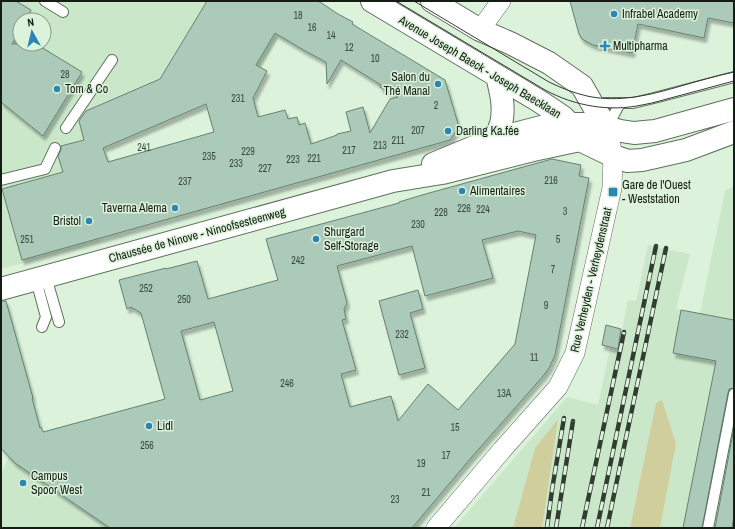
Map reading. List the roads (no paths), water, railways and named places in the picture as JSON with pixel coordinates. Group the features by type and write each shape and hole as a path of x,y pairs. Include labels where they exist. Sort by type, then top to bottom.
{"main road":[{"name":"Avenue Joseph Baeck - Joseph Baecklaan","path":"372,1 539,101 585,118"},
{"path":"432,1 480,30 510,43 549,63 582,86 585,118"},
{"path":"495,139 501,124 503,110 502,93 498,76"},
{"name":"Chaussée de Ninove - Ninoofsesteenweg","path":"393,181 495,139 549,125 585,118 621,131 634,133 655,131 734,109"},
{"name":"Chaussée de Ninove - Ninoofsesteenweg","path":"585,118 613,156 628,161 653,158 686,150 734,132"},
{"name":"Chaussée de Ninove - Ninoofsesteenweg","path":"1,289 393,181 442,173 540,148 585,118"}],"street":[{"path":"480,30 501,1"},
{"name":"Rue Verheyden - Verheydenstraat","path":"436,528 558,387 575,354 612,188 613,156 585,118"}],"lane":[{"path":"44,1 63,12"},
{"path":"66,128 112,60"},
{"name":"Chaussée de Ninove - Ninoofsesteenweg","path":"585,118 590,99 599,103 633,103 649,100 734,76"},
{"path":"585,118 620,103"},
{"name":"Chaussée de Ninove - Ninoofsesteenweg","path":"585,118 620,103"},
{"path":"1,180 45,169 55,148"},
{"path":"41,278 59,322"},
{"path":"41,278 46,317 42,327"},
{"path":"708,528 734,394"}],"tram line":[{"path":"396,1 545,90 556,96 580,104 605,108 630,107 656,102 734,81"},
{"path":"414,1 549,82 587,96 611,99 634,97 734,72"}],"railway":[{"path":"597,528 656,246"},
{"path":"607,528 666,248"},
{"path":"582,528 624,332"},
{"path":"547,528 564,418"},
{"path":"556,528 573,421"}],"place":[{"name":"Infrabel Academy","path":"614,14"},
{"name":"Multipharma","path":"605,46"},
{"name":"Salon du Thé Manal","path":"438,84"},
{"name":"Tom & Co","path":"57,89"},
{"name":"Darling Ka.fée","path":"448,131"},
{"name":"Alimentaires","path":"462,191"},
{"name":"Gare de l'Ouest - Weststation","path":"613,192"},
{"name":"Taverna Alema","path":"175,208"},
{"name":"Bristol","path":"89,221"},
{"name":"Shurgard Self-Storage","path":"316,239"},
{"name":"Lidl","path":"149,426"},
{"name":"Campus Spoor West","path":"23,483"}]}
